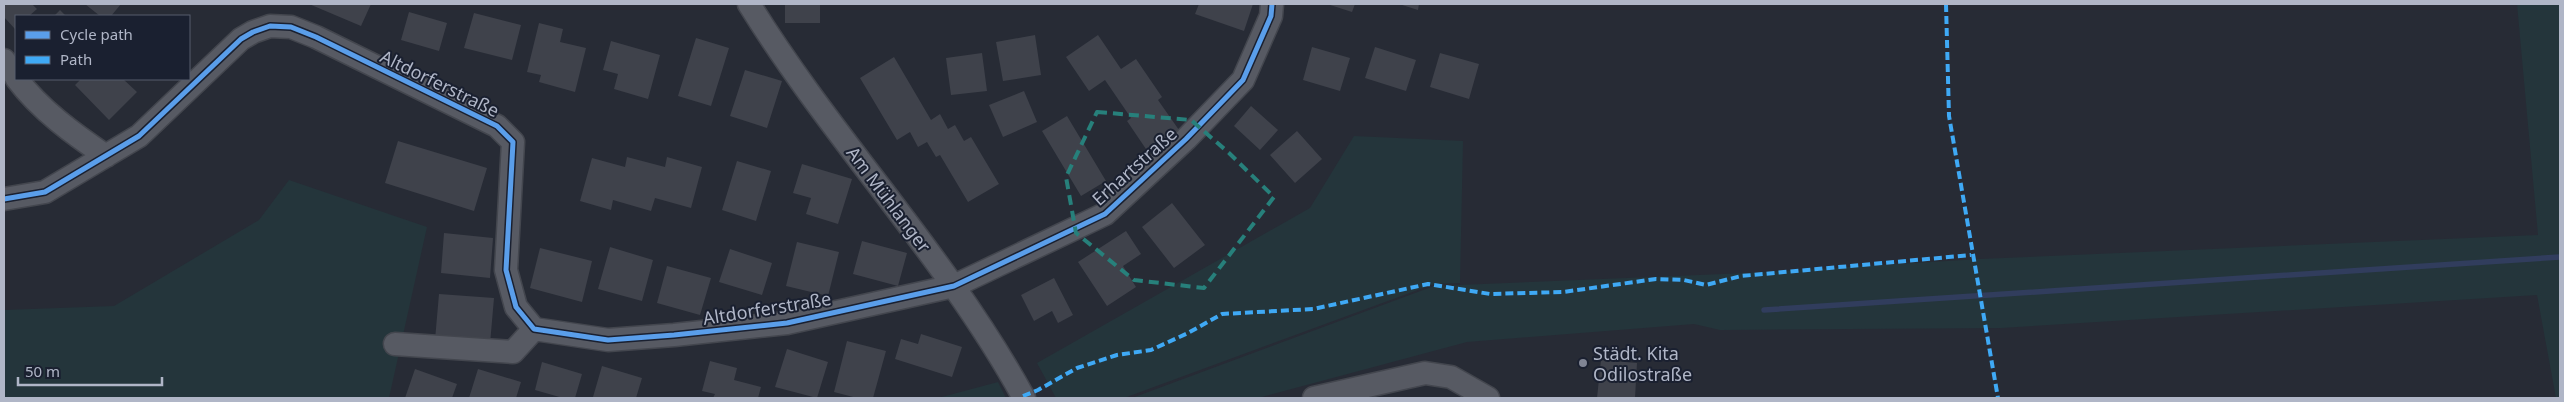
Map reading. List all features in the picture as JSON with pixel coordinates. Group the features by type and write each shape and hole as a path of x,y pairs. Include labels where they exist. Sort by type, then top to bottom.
{"street":[{"name":"Am Mühlanger","path":"748,4 780,55 954,286 1024,398"},
{"name":"Erhartstraße","path":"954,286 1105,214 1186,139 1243,80 1271,16 1272,4"},
{"name":"Altdorferstraße","path":"4,199 45,192 106,156 139,136 241,39 270,26 290,27 316,37 497,126 513,142 506,270 516,307 534,329 608,340 674,335 787,323 954,286"},
{"path":"4,60 15,75"},
{"path":"18,80 26,90 78,137 106,156"},
{"path":"395,344 513,352 534,329"},
{"path":"1323,397 1425,373 1451,378 1488,398"}],"highlighted area":[{"path":"1097,112 1191,120 1229,153 1274,197 1204,288 1134,280 1076,233 1066,177"}],"shaded area":[{"path":"2517,4 2560,4 2560,398 2556,398 2537,295 2001,328 1720,330 1694,324 1467,342 1258,398 1132,398 1434,286 1747,273 1980,259 2538,235"},
{"path":"1354,136 1463,141 1460,283 1434,284 1124,398 1056,398 1037,363 1310,208"},
{"path":"289,180 427,227 389,398 4,398 4,310 114,306 259,220"},
{"path":"998,382 1006,398 938,398"}],"building":[{"path":"4,4 32,4 37,9 30,15 15,15 15,29 4,17"},
{"path":"85,4 121,4 112,15 99,15"},
{"path":"309,4 371,4 361,26"},
{"path":"785,4 820,4 820,23 785,23"},
{"path":"1199,4 1253,4 1244,31 1195,14"},
{"path":"1327,4 1355,4 1352,12"},
{"path":"1399,4 1419,4 1418,10"},
{"path":"60,10 65,15 55,15"},
{"path":"409,12 447,23 439,51 401,40"},
{"path":"474,13 521,25 512,60 464,48"},
{"path":"539,23 563,29 560,42 586,48 575,92 539,82 541,75 527,72"},
{"path":"1035,35 1041,75 1003,81 996,42"},
{"path":"1098,35 1121,69 1136,59 1162,97 1158,100 1179,130 1148,152 1127,121 1131,118 1105,80 1089,91 1066,57"},
{"path":"696,38 729,48 711,106 678,96"},
{"path":"611,41 660,55 648,99 614,89 618,74 603,70"},
{"path":"1312,47 1350,58 1340,91 1303,80"},
{"path":"1375,47 1416,60 1406,91 1365,78"},
{"path":"982,53 987,91 951,95 946,58"},
{"path":"1440,53 1479,64 1469,99 1430,87"},
{"path":"894,57 931,120 940,114 948,129 955,125 964,141 971,137 999,184 968,202 940,155 936,157 927,142 918,147 910,132 897,140 860,78"},
{"path":"745,70 782,81 767,128 730,116"},
{"path":"80,80 124,80 137,92 109,120 75,85"},
{"path":"1024,91 1037,122 1003,137 989,105"},
{"path":"1251,106 1278,130 1260,150 1234,126"},
{"path":"1067,116 1106,181 1081,196 1042,131"},
{"path":"1297,131 1322,159 1295,183 1270,155"},
{"path":"398,141 487,168 474,211 385,183"},
{"path":"627,157 665,167 667,157 702,167 691,208 655,198 651,211 613,200 611,210 580,201 592,158 625,167"},
{"path":"737,161 771,171 756,221 722,210"},
{"path":"802,164 852,179 838,224 806,214 811,198 793,193"},
{"path":"1172,203 1205,245 1174,268 1142,227"},
{"path":"1126,231 1141,254 1123,266 1136,287 1107,306 1078,262"},
{"path":"444,233 493,238 490,278 441,273"},
{"path":"862,241 907,253 898,286 853,274"},
{"path":"797,242 839,252 828,296 786,286"},
{"path":"610,247 653,260 642,301 598,289"},
{"path":"540,248 592,261 582,302 530,288"},
{"path":"730,249 772,263 762,295 719,282"},
{"path":"667,266 711,278 700,315 657,303"},
{"path":"1054,278 1073,315 1058,323 1052,311 1034,321 1021,295"},
{"path":"439,294 494,298 490,344 435,340"},
{"path":"921,334 962,347 952,377 895,359 901,339 918,344"},
{"path":"847,341 886,351 873,398 857,398 834,392"},
{"path":"787,349 828,362 817,398 775,387"},
{"name":"Städt. Kita Odilostraße","path":"1601,360 1637,363 1635,398 1597,398"},
{"path":"710,361 737,368 734,380 761,387 758,398 713,398 715,394 702,391"},
{"path":"542,362 582,374 575,398 563,398 535,390"},
{"path":"602,366 642,378 636,398 593,397"},
{"path":"415,369 457,384 452,398 405,398"},
{"path":"478,369 521,382 516,398 469,398"}],"waterway":[{"path":"1764,310 2560,257"}],"marked path":[{"path":"1946,4 1949,116 1998,398"},
{"path":"1023,396 1038,390 1077,368 1117,355 1151,350 1188,333 1222,314 1313,309 1428,284 1490,294 1563,292 1656,279 1684,280 1706,285 1741,276 1971,255"}],"cycle path":[{"path":"4,199 45,192 139,136 241,39 270,26 291,27 316,37 497,126 513,142 506,270 516,307 534,329 608,340 787,323 954,286 1105,214 1186,139 1243,80 1271,16 1272,4"}],"place":[{"name":"Städt. Kita Odilostraße","path":"1583,363"}]}
